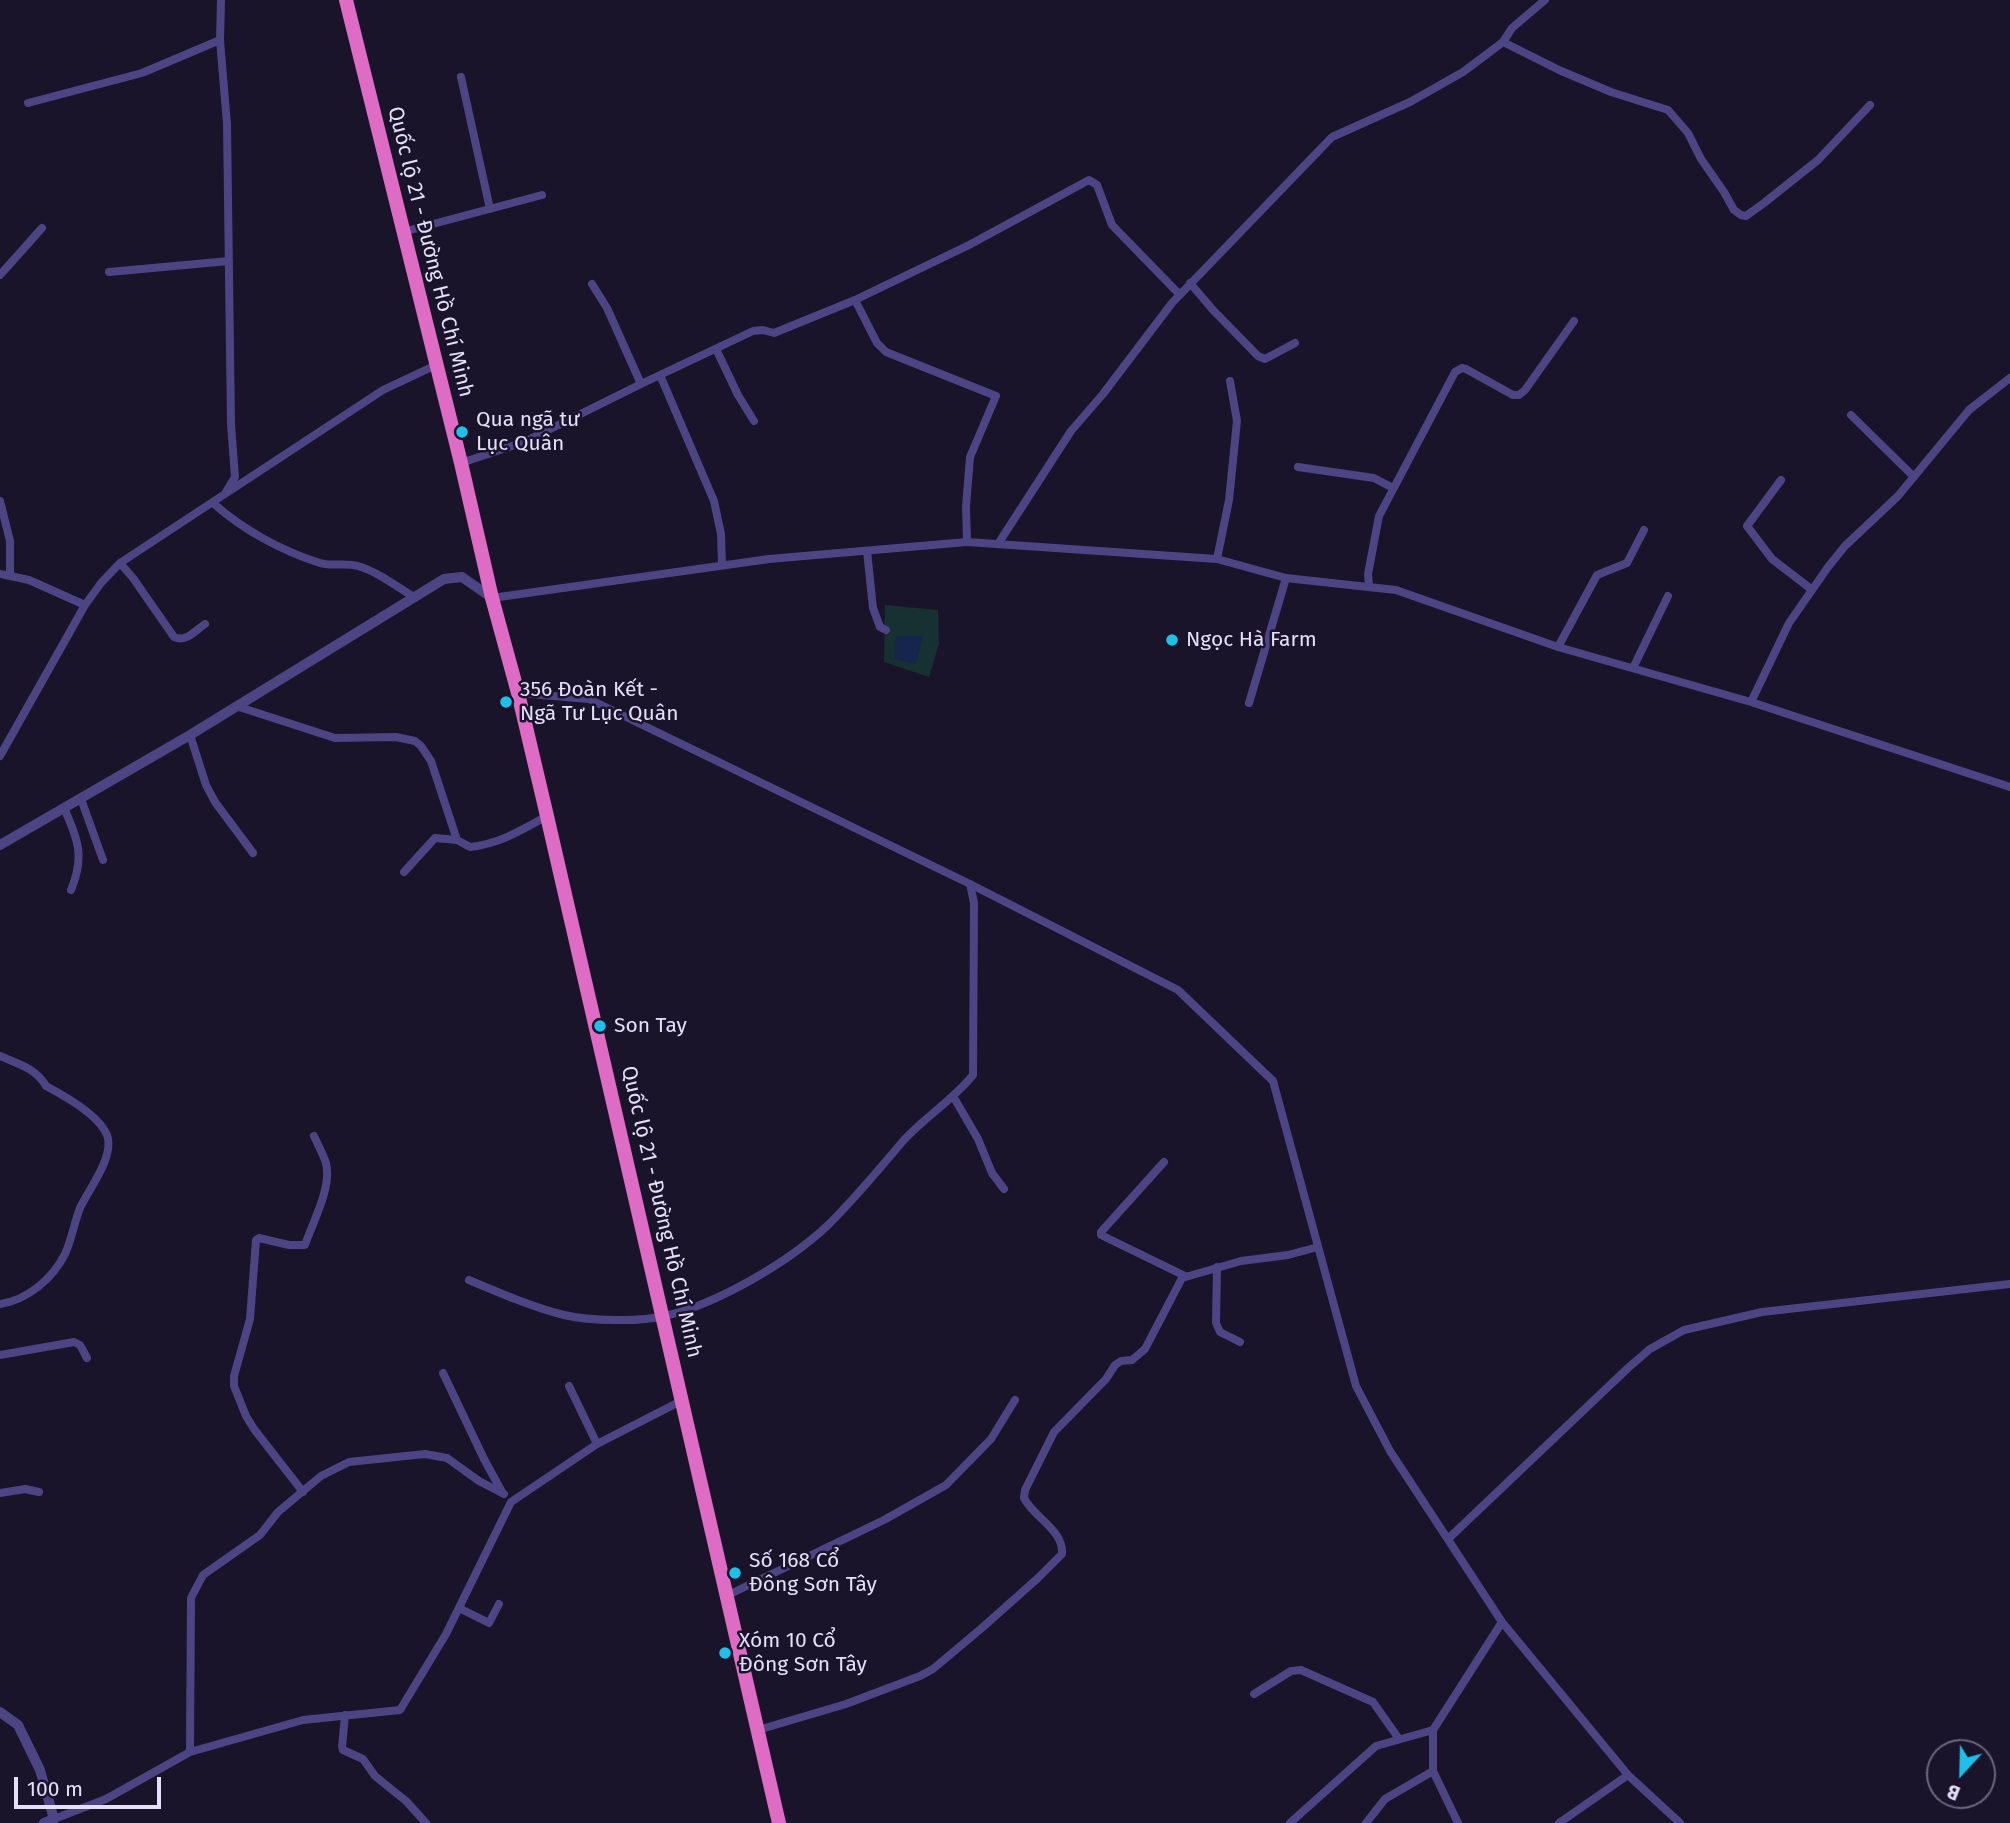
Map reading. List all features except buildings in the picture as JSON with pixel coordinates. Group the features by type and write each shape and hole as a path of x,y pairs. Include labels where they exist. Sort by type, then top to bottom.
{"highway":[{"name":"Quốc lộ 21 - Đường Hồ Chí Minh","path":"346,0 492,598 518,693 779,1823"}],"street":[{"path":"221,0 220,40 227,124 231,424 235,477 225,495"},
{"path":"998,544 1071,431 1180,295 1332,137 1410,102 1463,72 1503,42 1512,28 1545,0"},
{"path":"28,103 142,72 220,40"},
{"path":"1503,42 1611,92 1668,110 1688,133 1701,159 1734,210 1741,215 1746,215 1764,203 1818,160 1870,105"},
{"path":"461,77 490,209"},
{"path":"461,463 524,442 753,331 774,333 855,300 969,245 1088,180 1097,185 1112,225 1180,295"},
{"path":"403,232 542,195"},
{"path":"0,275 42,228"},
{"path":"108,272 229,261"},
{"path":"1190,283 1258,356 1265,359 1294,343"},
{"path":"592,284 615,325 641,384"},
{"path":"855,300 877,343 886,352 996,396 970,457 966,506 967,542"},
{"path":"1369,586 1367,574 1379,516 1457,370 1466,369 1513,395 1519,395 1574,321"},
{"path":"716,349 754,421"},
{"path":"0,756 85,605 120,563 383,390 436,365"},
{"path":"660,375 714,500 721,534 722,565"},
{"path":"1751,702 1789,623 1811,589 1845,547 1898,496 1969,410 2010,379"},
{"path":"1217,559 1229,500 1237,421 1230,381"},
{"path":"1851,415 1914,477"},
{"path":"1298,467 1374,478 1393,488"},
{"path":"1782,480 1747,526 1772,559 1811,589"},
{"path":"0,501 10,541 10,576"},
{"path":"213,503 234,520 272,543 322,564 349,564 366,569 414,597"},
{"path":"1558,647 1597,575 1627,564 1644,530"},
{"path":"0,845 190,735 444,579 462,577 492,598 769,559 967,542 1217,559 1286,578 1396,590 1558,647 1751,702 2010,787"},
{"path":"867,551 873,608 880,627 886,630"},
{"path":"120,563 174,637 186,638 205,624"},
{"path":"0,574 29,580 85,605"},
{"path":"1249,703 1286,578"},
{"path":"1633,668 1668,596"},
{"path":"518,693 589,699 970,884 1178,990 1273,1081 1356,1386 1390,1451 1502,1622 1628,1775 1680,1823"},
{"path":"236,706 335,737 396,737 415,741 431,761 457,839"},
{"path":"190,735 206,785 215,802 253,853"},
{"path":"80,799 103,860"},
{"path":"64,808 80,853 78,876 71,890"},
{"path":"404,872 435,838 457,839 470,847 494,844 547,816"},
{"path":"470,1280 565,1315 616,1319 664,1317 754,1279 793,1253 824,1228 865,1188 917,1126 973,1075 974,903 970,884"},
{"path":"0,1056 31,1069 43,1079 46,1086 94,1116 107,1135 110,1149 95,1184 81,1206 61,1261 34,1290 12,1302 0,1304"},
{"path":"953,1096 978,1139 992,1173 1004,1189"},
{"path":"303,1492 246,1416 234,1386 234,1376 250,1318 256,1240 258,1238 289,1245 305,1245 323,1195 327,1176 325,1161 314,1136"},
{"path":"1164,1162 1101,1235 1185,1276"},
{"path":"758,1730 846,1704 920,1676 933,1669 983,1627 1059,1558 1063,1549 1048,1526 1025,1501 1024,1490 1054,1432 1092,1394 1115,1365 1121,1361 1132,1360 1145,1349 1174,1289 1185,1276 1318,1247"},
{"path":"1217,1267 1216,1323 1220,1332 1240,1342"},
{"path":"1448,1539 1629,1367 1650,1349 1684,1331 1762,1312 2010,1284"},
{"path":"0,1355 74,1342 80,1345 87,1358"},
{"path":"443,1373 484,1459 510,1502"},
{"path":"569,1386 597,1444"},
{"path":"0,1712 18,1725 40,1770 49,1821 106,1799 190,1752 303,1720 400,1710 446,1634 510,1502 597,1444 683,1400"},
{"path":"728,1595 884,1520 946,1485 991,1439 1015,1400"},
{"path":"190,1752 191,1598 203,1575 260,1535 278,1513 303,1492 331,1469 349,1462 425,1454 447,1458 504,1494"},
{"path":"0,1493 25,1489 39,1492"},
{"path":"458,1608 488,1626 499,1604"},
{"path":"1458,1823 1433,1771 1433,1730 1502,1622"},
{"path":"1254,1694 1291,1671 1301,1670 1373,1702 1399,1739"},
{"path":"345,1715 343,1750 363,1759 375,1776 406,1801 426,1823"},
{"path":"1290,1823 1376,1746 1433,1730"},
{"path":"1366,1823 1385,1799 1433,1771"},
{"path":"1559,1823 1628,1775"}],"green space":[{"path":"885,605 938,610 939,644 929,677 884,662"}],"water":[{"path":"896,636 923,636 916,664 895,659"}],"place":[{"name":"Qua ngã tư Lục Quân","path":"462,432"},
{"name":"Ngọc Hà Farm","path":"1172,640"},
{"name":"356 Đoàn Kết - Ngã Tư Lục Quân","path":"506,702"},
{"name":"Son Tay","path":"600,1026"},
{"name":"Số 168 Cổ Đông Sơn Tây","path":"735,1573"},
{"name":"Xóm 10 Cổ Đông Sơn Tây","path":"725,1653"}]}
